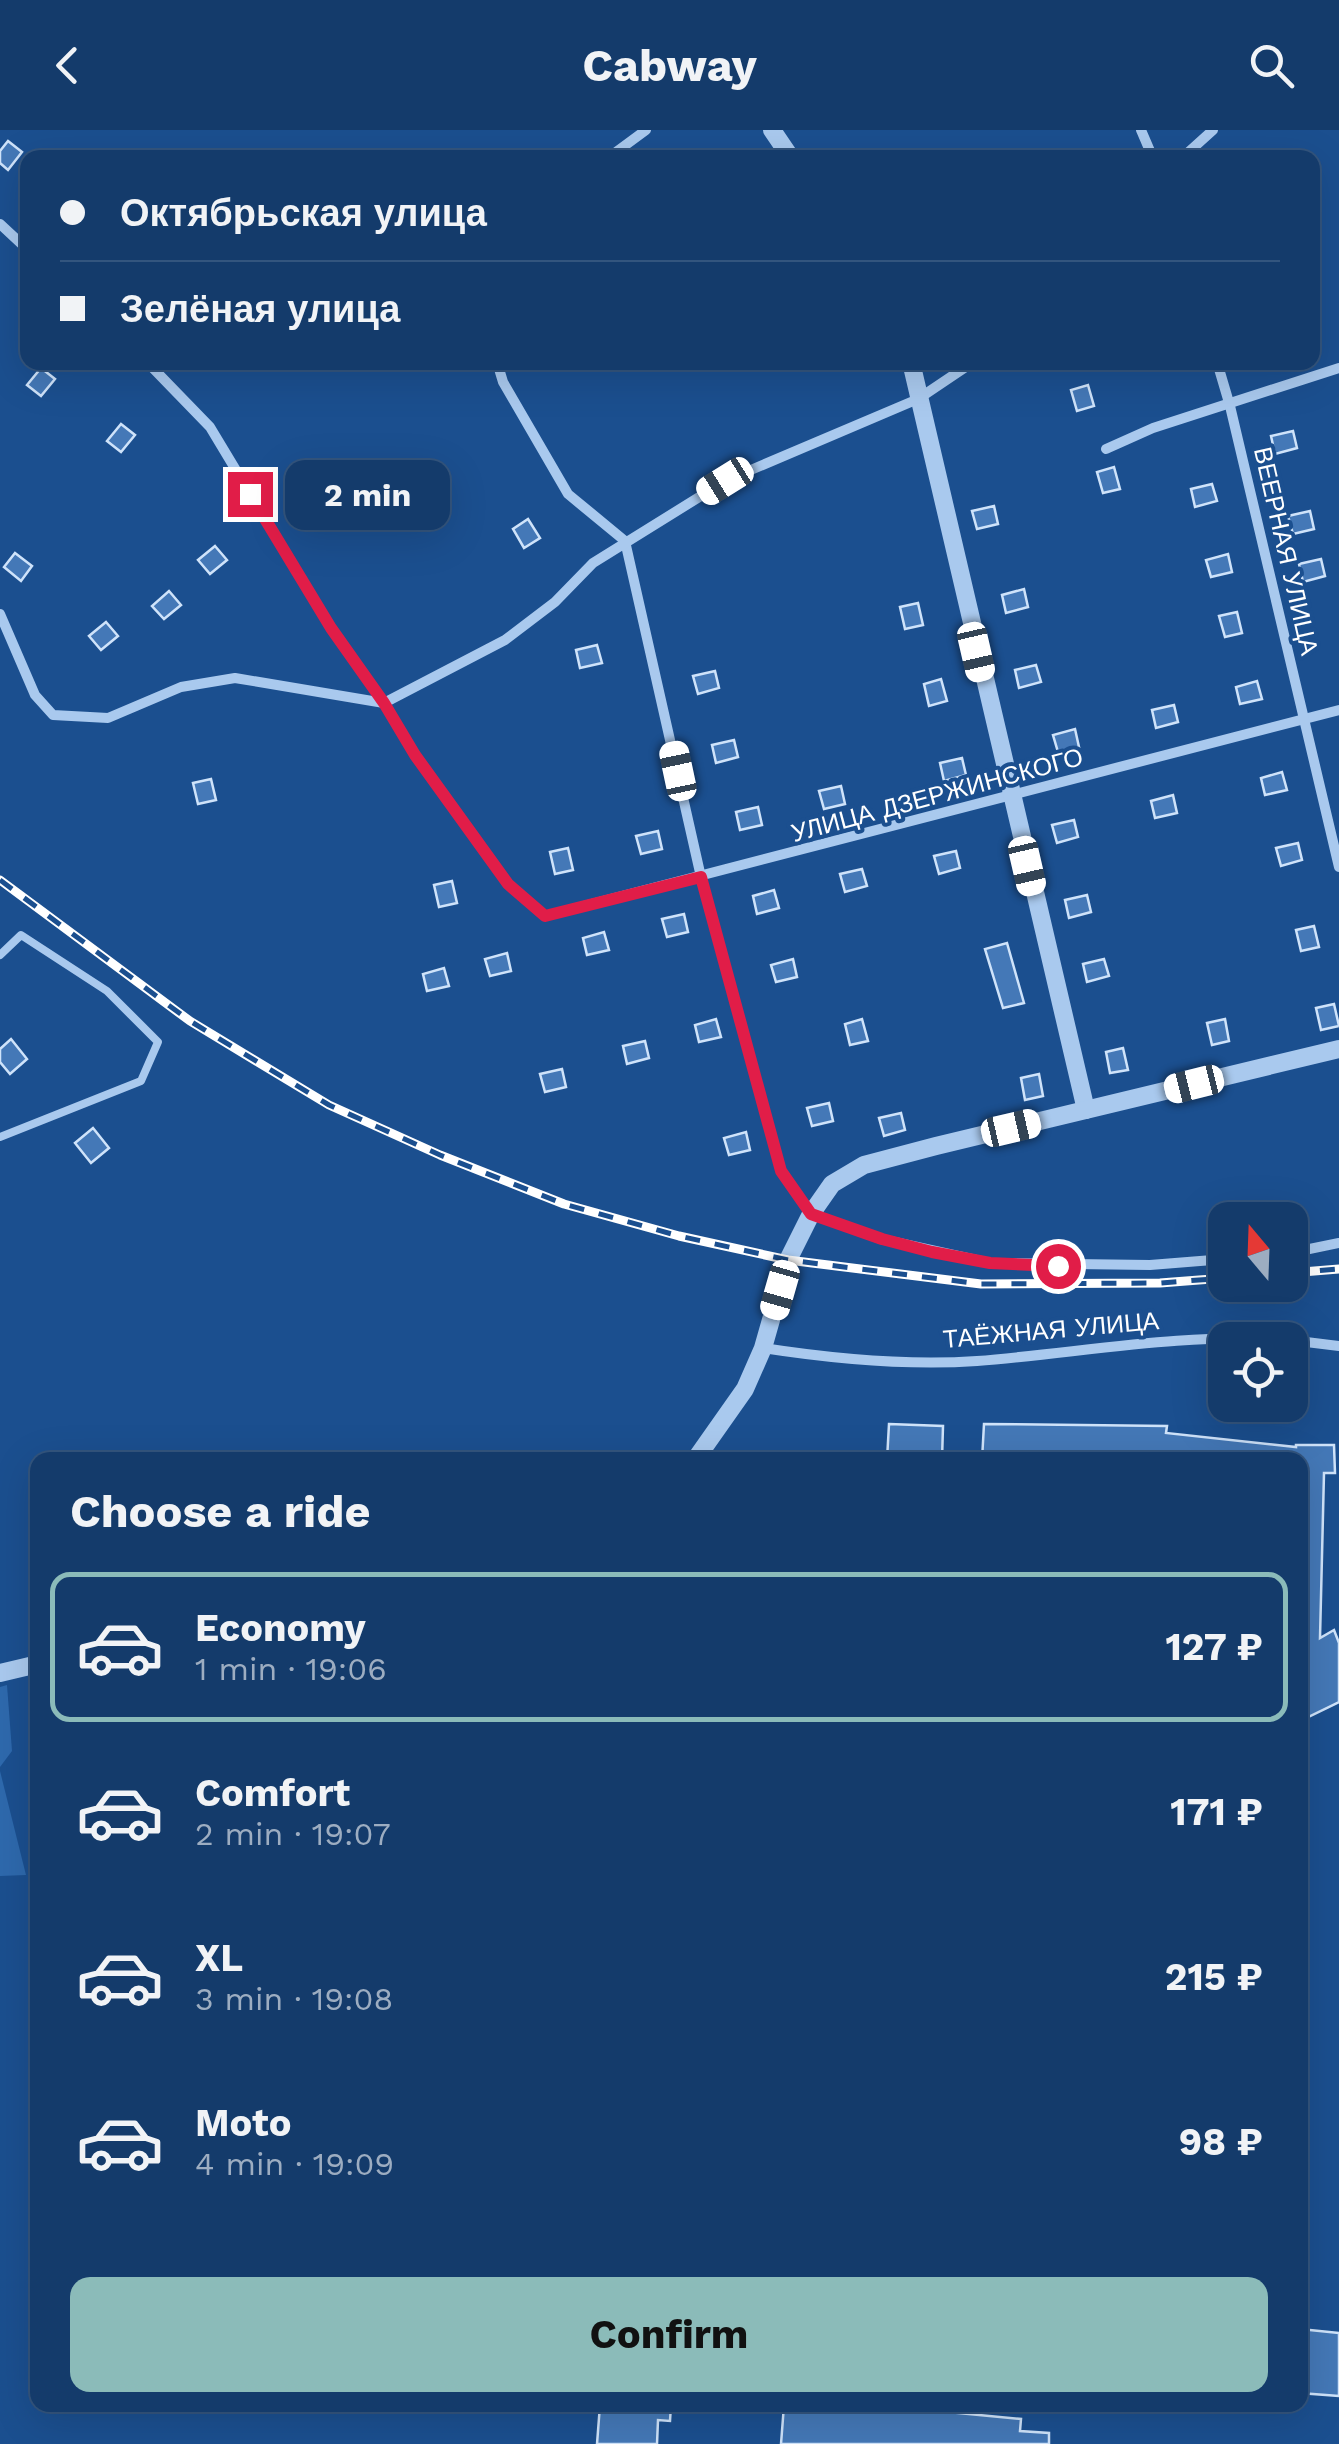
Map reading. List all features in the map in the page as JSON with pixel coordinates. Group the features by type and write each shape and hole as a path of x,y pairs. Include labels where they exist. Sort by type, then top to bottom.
{"street":[{"path":"619,150 646,130"},
{"path":"1191,150 1213,130"},
{"path":"0,224 20,243"},
{"path":"1106,449 1153,428 1339,368"},
{"path":"156,370 210,427 331,628 384,703"},
{"path":"499,370 568,494 625,541 701,877 781,1171 811,1214 882,1239 990,1263 1150,1265 1208,1260"},
{"path":"913,370 1086,1110"},
{"path":"0,614 36,696 53,715 108,718 181,687 235,678 384,703 505,640 556,602 593,563 725,481 918,399 962,370"},
{"name":"ВЕЕРНАЯ УЛИЦА","path":"1219,370 1339,867"},
{"name":"УЛИЦА ДЗЕРЖИНСКОГО","path":"384,703 415,755 508,884 545,916 1339,710"},
{"path":"700,1452 745,1389 763,1348 788,1260 811,1214 832,1184 864,1165 1339,1049"},
{"path":"1308,1249 1339,1243"},
{"name":"ТАЁЖНАЯ УЛИЦА","path":"763,1348 854,1362 975,1361 1181,1338 1208,1339"},
{"name":"ТАЁЖНАЯ УЛИЦА","path":"1308,1342 1339,1346"},
{"path":"0,1673 30,1666"}],"lane":[{"path":"0,955 21,935 106,991 158,1042 141,1081 0,1137"}],"shaded area":[{"path":"7,1685 12,1751 0,1767 0,1687"},
{"path":"0,1771 26,1875 0,1876"}],"building":[{"path":"8,141 20,150 8,170 0,163 0,151"},
{"path":"39,370 55,379 41,396 27,385"},
{"path":"1088,385 1094,406 1077,411 1071,390"},
{"path":"121,424 135,435 121,452 107,441"},
{"path":"1293,431 1297,448 1275,454 1271,436"},
{"path":"1114,467 1120,489 1103,493 1097,472"},
{"path":"1212,484 1217,501 1195,507 1191,489"},
{"path":"994,506 998,524 977,529 972,511"},
{"path":"1310,511 1314,529 1293,534 1288,516"},
{"path":"528,519 540,538 524,548 513,529"},
{"path":"215,546 227,560 210,574 198,560"},
{"path":"15,553 32,566 21,581 4,567"},
{"path":"1228,554 1232,572 1211,577 1206,560"},
{"path":"1321,559 1325,576 1303,582 1299,564"},
{"path":"1024,589 1028,607 1006,613 1002,595"},
{"path":"169,591 181,605 164,619 152,606"},
{"path":"918,603 923,625 905,629 900,607"},
{"path":"1237,612 1242,633 1225,637 1219,616"},
{"path":"106,622 118,636 101,650 89,636"},
{"path":"597,645 602,663 580,668 576,650"},
{"path":"1036,665 1041,682 1019,688 1015,670"},
{"path":"715,671 719,688 698,694 693,676"},
{"path":"941,679 947,701 929,706 924,684"},
{"path":"1257,681 1262,699 1240,704 1236,687"},
{"path":"1174,705 1178,722 1156,728 1152,710"},
{"path":"1075,729 1079,747 1058,752 1053,735"},
{"path":"734,740 738,757 716,763 712,745"},
{"path":"962,758 966,775 944,781 940,763"},
{"path":"1282,772 1287,790 1265,795 1261,778"},
{"path":"211,779 216,800 198,804 193,783"},
{"path":"841,786 845,804 824,809 819,791"},
{"path":"1173,795 1177,813 1155,818 1151,801"},
{"path":"758,807 762,825 740,830 736,812"},
{"path":"1074,820 1078,837 1057,843 1052,825"},
{"path":"658,831 662,849 641,854 636,836"},
{"path":"1298,843 1302,860 1281,866 1276,848"},
{"path":"568,848 573,870 555,874 550,852"},
{"path":"956,851 960,868 939,874 934,856"},
{"path":"862,869 867,886 845,892 840,874"},
{"path":"452,881 457,903 439,907 434,885"},
{"path":"774,890 779,908 757,914 753,896"},
{"path":"1087,895 1091,912 1069,918 1065,900"},
{"path":"684,914 688,932 667,937 662,919"},
{"path":"1314,926 1319,947 1301,951 1296,930"},
{"path":"604,932 609,950 587,955 583,938"},
{"path":"1007,943 1024,1003 1003,1008 985,949"},
{"path":"507,953 511,971 490,976 485,959"},
{"path":"793,959 797,977 776,982 771,965"},
{"path":"1104,959 1109,976 1087,982 1083,964"},
{"path":"444,968 449,986 427,991 423,974"},
{"path":"1334,1004 1339,1026 1321,1030 1316,1008"},
{"path":"716,1019 721,1037 699,1042 695,1025"},
{"path":"862,1019 868,1041 850,1045 845,1024"},
{"path":"1225,1019 1229,1041 1212,1045 1207,1023"},
{"path":"11,1039 27,1059 10,1074 0,1062 0,1049"},
{"path":"645,1041 649,1058 627,1064 623,1046"},
{"path":"1123,1048 1128,1070 1110,1073 1106,1052"},
{"path":"562,1069 566,1087 545,1092 540,1074"},
{"path":"1039,1074 1043,1096 1025,1100 1021,1078"},
{"path":"829,1103 833,1121 812,1126 807,1108"},
{"path":"901,1113 905,1130 884,1136 879,1118"},
{"path":"93,1128 109,1148 91,1163 75,1143"},
{"path":"746,1132 750,1150 729,1155 724,1138"},
{"path":"889,1424 943,1426 942,1452 887,1452"},
{"path":"984,1424 1167,1426 1166,1433 1296,1447 1334,1445 1335,1473 1324,1473 1320,1638 1334,1630 1339,1643 1339,1702 1308,1717 1308,1452 982,1452"},
{"path":"1308,2330 1339,2333 1339,2396 1308,2394"},
{"path":"599,2412 671,2412 670,2421 658,2420 657,2444 597,2444"},
{"path":"783,2412 948,2412 1021,2419 1020,2431 1049,2433 1049,2444 781,2444"}],"railway":[{"path":"0,880 190,1021 329,1105 564,1204 679,1236 788,1260 981,1284 1208,1279"},
{"path":"1308,1272 1339,1269"}],"route":[{"path":"250,494 331,628 415,755 508,884 545,916 701,877 781,1171 811,1214 932,1252 990,1263 1058,1266"}]}
